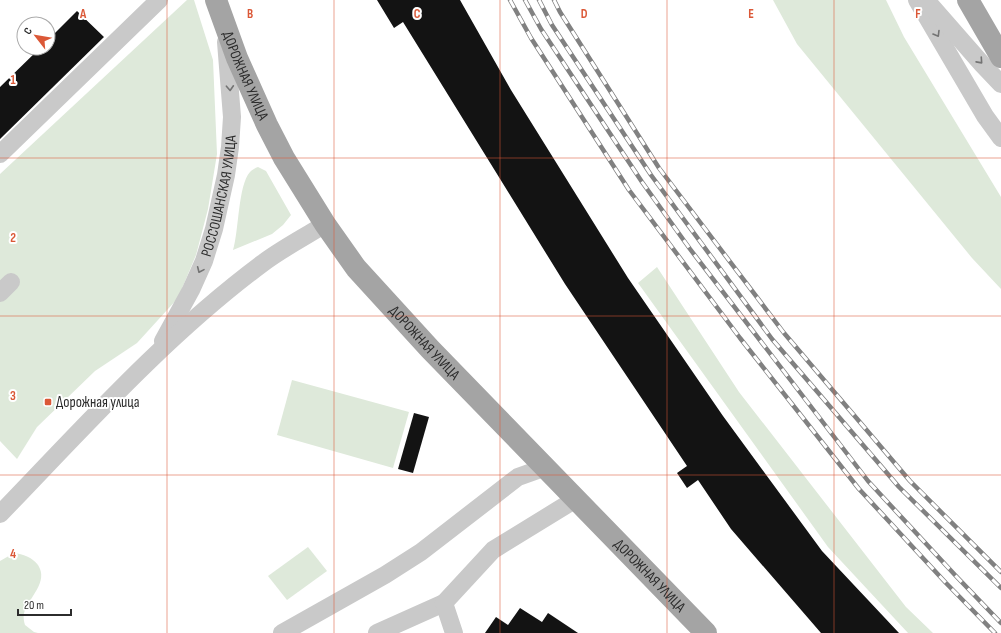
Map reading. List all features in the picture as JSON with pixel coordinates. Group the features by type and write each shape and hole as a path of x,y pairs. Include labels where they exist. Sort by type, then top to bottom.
{"main road":[{"name":"ДОРОЖНАЯ УЛИЦА","path":"216,0 237,58 267,125 284,158 356,268 430,349 706,633"},
{"path":"968,0 1001,57"}],"street":[{"path":"0,154 159,0"},
{"path":"917,0 985,116 1001,138"},
{"path":"926,0 1001,84"},
{"name":"РОССОШАНСКАЯ УЛИЦА","path":"154,357 179,314 204,261 214,229 226,175 232,117 224,22"},
{"name":"РОССОШАНСКАЯ УЛИЦА","path":"0,514 78,432 154,357 211,304 264,262 326,224"},
{"path":"282,633 421,552 518,477 546,467"},
{"path":"377,633 444,603 493,550 576,499"},
{"path":"444,603 454,633"}],"green space":[{"path":"187,0 194,0 213,60 217,154 208,209 196,255 178,298 137,343 95,371 37,427 17,459 0,441 0,174"},
{"path":"773,0 886,0 904,37 1001,197 1001,289 972,258 797,44"},
{"path":"258,167 266,171 291,215 283,225 272,234 233,250 243,187 250,172"},
{"path":"657,267 739,392 906,607 933,633 908,633 828,547 638,283"},
{"path":"292,380 409,412 393,468 277,435"},
{"path":"308,547 327,571 287,600 268,576"},
{"path":"14,553 24,555 33,560 41,571 40,583 24,613 25,625 34,632 38,633 0,633 0,561"}],"building":[{"path":"377,0 460,0 511,90 628,278 723,416 822,551 899,633 821,633 731,529 698,480 687,488 677,473 687,466 565,284 403,22 394,28"},
{"path":"77,11 104,37 0,139 0,87 32,56 56,56 56,32"},
{"path":"414,413 429,417 413,473 398,469"},
{"path":"520,608 542,622 548,613 578,633 485,633 496,617 508,625"}],"railway":[{"path":"510,0 531,38 629,190 740,338 859,489 946,583 995,633"},
{"path":"525,0 541,29 642,182 690,249 868,481 1001,623"},
{"path":"539,0 552,25 651,175 772,339 899,487 1001,588"},
{"path":"554,0 560,12 659,168 784,333 910,481 1001,572"}],"place":[{"name":"Дорожная улица","path":"48,402"}]}
